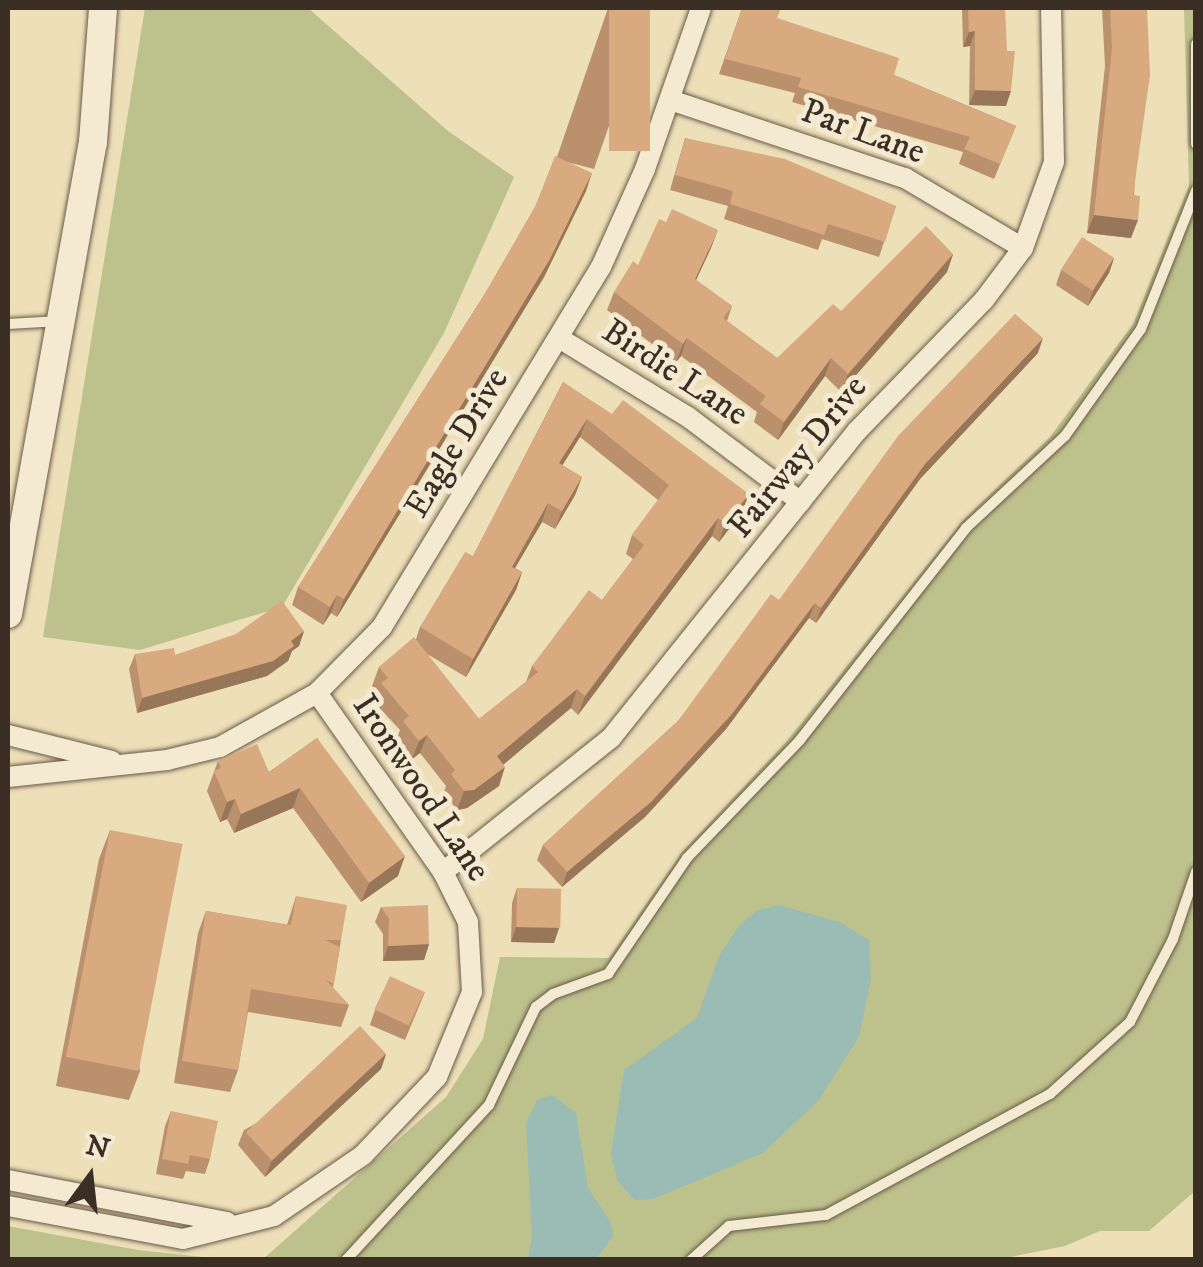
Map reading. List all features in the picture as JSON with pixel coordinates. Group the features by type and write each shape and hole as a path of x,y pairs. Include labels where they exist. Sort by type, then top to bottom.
{"street":[{"path":"8,614 93,142 103,8"},
{"name":"Eagle Drive","path":"8,777 220,746 317,694 398,606 620,229 701,8"},
{"name":"Fairway Drive","path":"443,872 611,738 801,502 1023,248 1054,162 1051,8"},
{"name":"Par Lane","path":"670,100 905,178 1023,248"},
{"name":"Birdie Lane","path":"558,338 688,416 801,502"},
{"name":"Ironwood Lane","path":"8,1206 183,1239 234,1222 274,1216 310,1198 363,1155 437,1077 472,992 468,922 443,872 317,694"},
{"name":"Eagle Drive","path":"8,735 118,763"},
{"name":"Ironwood Lane","path":"8,1180 234,1222"}],"lane":[{"path":"1196,44 1196,144"},
{"path":"343,1258 489,1106 536,1007 553,994 608,974 687,858 846,685 966,528 1064,436 1140,329 1196,191"},
{"path":"8,324 61,321"},
{"path":"691,1260 730,1226 826,1216 1050,1094 1130,1022 1173,938 1196,872"}],"green space":[{"path":"145,8 308,8 448,131 514,177 444,333 282,607 140,650 43,637"},
{"path":"1184,8 1195,8 1195,1191 1149,1231 1100,1231 1065,1246 1000,1259 262,1260 446,1097 483,1039 500,957 609,958 682,852 786,742 964,519 1050,437 1133,324 1189,186"},
{"path":"8,1226 138,1250 221,1259 8,1259"}],"water":[{"path":"778,905 840,922 869,940 871,979 859,1037 818,1101 763,1153 653,1199 634,1200 617,1180 611,1154 624,1070 697,1018 719,956 738,927 756,911"},
{"path":"552,1095 576,1113 588,1188 610,1221 613,1236 596,1259 528,1259 532,1237 526,1123 537,1100"}],"building":[{"path":"609,8 650,8 650,151 609,151"},
{"path":"742,8 781,8 777,18 899,58 894,75 1016,126 1000,164 964,149 970,137 798,87 801,78 725,59"},
{"path":"968,8 1005,8 1007,51 1015,51 1011,91 975,90 975,31 969,32"},
{"path":"1110,8 1147,8 1150,75 1133,195 1140,196 1138,220 1094,215 1112,48"},
{"path":"685,138 785,159 896,206 885,242 828,224 824,235 730,204 733,191 675,175"},
{"path":"555,156 592,173 550,259 344,599 337,595 330,607 298,587 486,292 535,207"},
{"path":"672,209 718,230 695,279 732,306 723,318 777,358 833,304 841,311 926,226 953,254 848,374 831,358 784,422 760,404 766,396 687,338 683,344 614,292 633,261 638,265 659,219 666,222"},
{"path":"1082,237 1114,258 1093,290 1061,270"},
{"path":"1015,314 1043,338 925,464 821,608 815,603 732,714 651,802 567,872 543,845 678,721 771,594 779,600 898,436"},
{"path":"563,382 612,414 623,400 749,494 725,523 718,518 585,696 577,689 497,756 505,767 474,790 464,791 451,774 455,770 427,735 419,741 403,721 409,716 381,683 388,678 379,667 414,637 479,719 538,672 532,666 589,590 602,600 644,545 632,535 669,485 587,419 559,463 582,477 562,511 548,503 512,567 522,572 473,659 420,627 465,552 473,556"},
{"path":"282,601 304,631 291,641 294,646 273,661 142,698 135,654 174,648 175,655 236,634"},
{"path":"317,738 405,856 369,883 300,788 241,814 235,799 227,802 214,771 221,768 218,761 257,744 269,772"},
{"path":"110,830 183,844 139,1071 66,1057"},
{"path":"517,888 561,889 560,928 516,927"},
{"path":"296,896 347,905 341,940 325,940 340,947 334,984 326,980 349,1005 251,989 238,1070 182,1061 206,911 291,925"},
{"path":"428,905 429,944 388,946 389,919 381,907"},
{"path":"390,976 424,992 409,1026 374,1010"},
{"path":"360,1026 386,1054 272,1160 246,1132"},
{"path":"171,1111 218,1121 210,1159 190,1155 188,1164 162,1159"}]}
